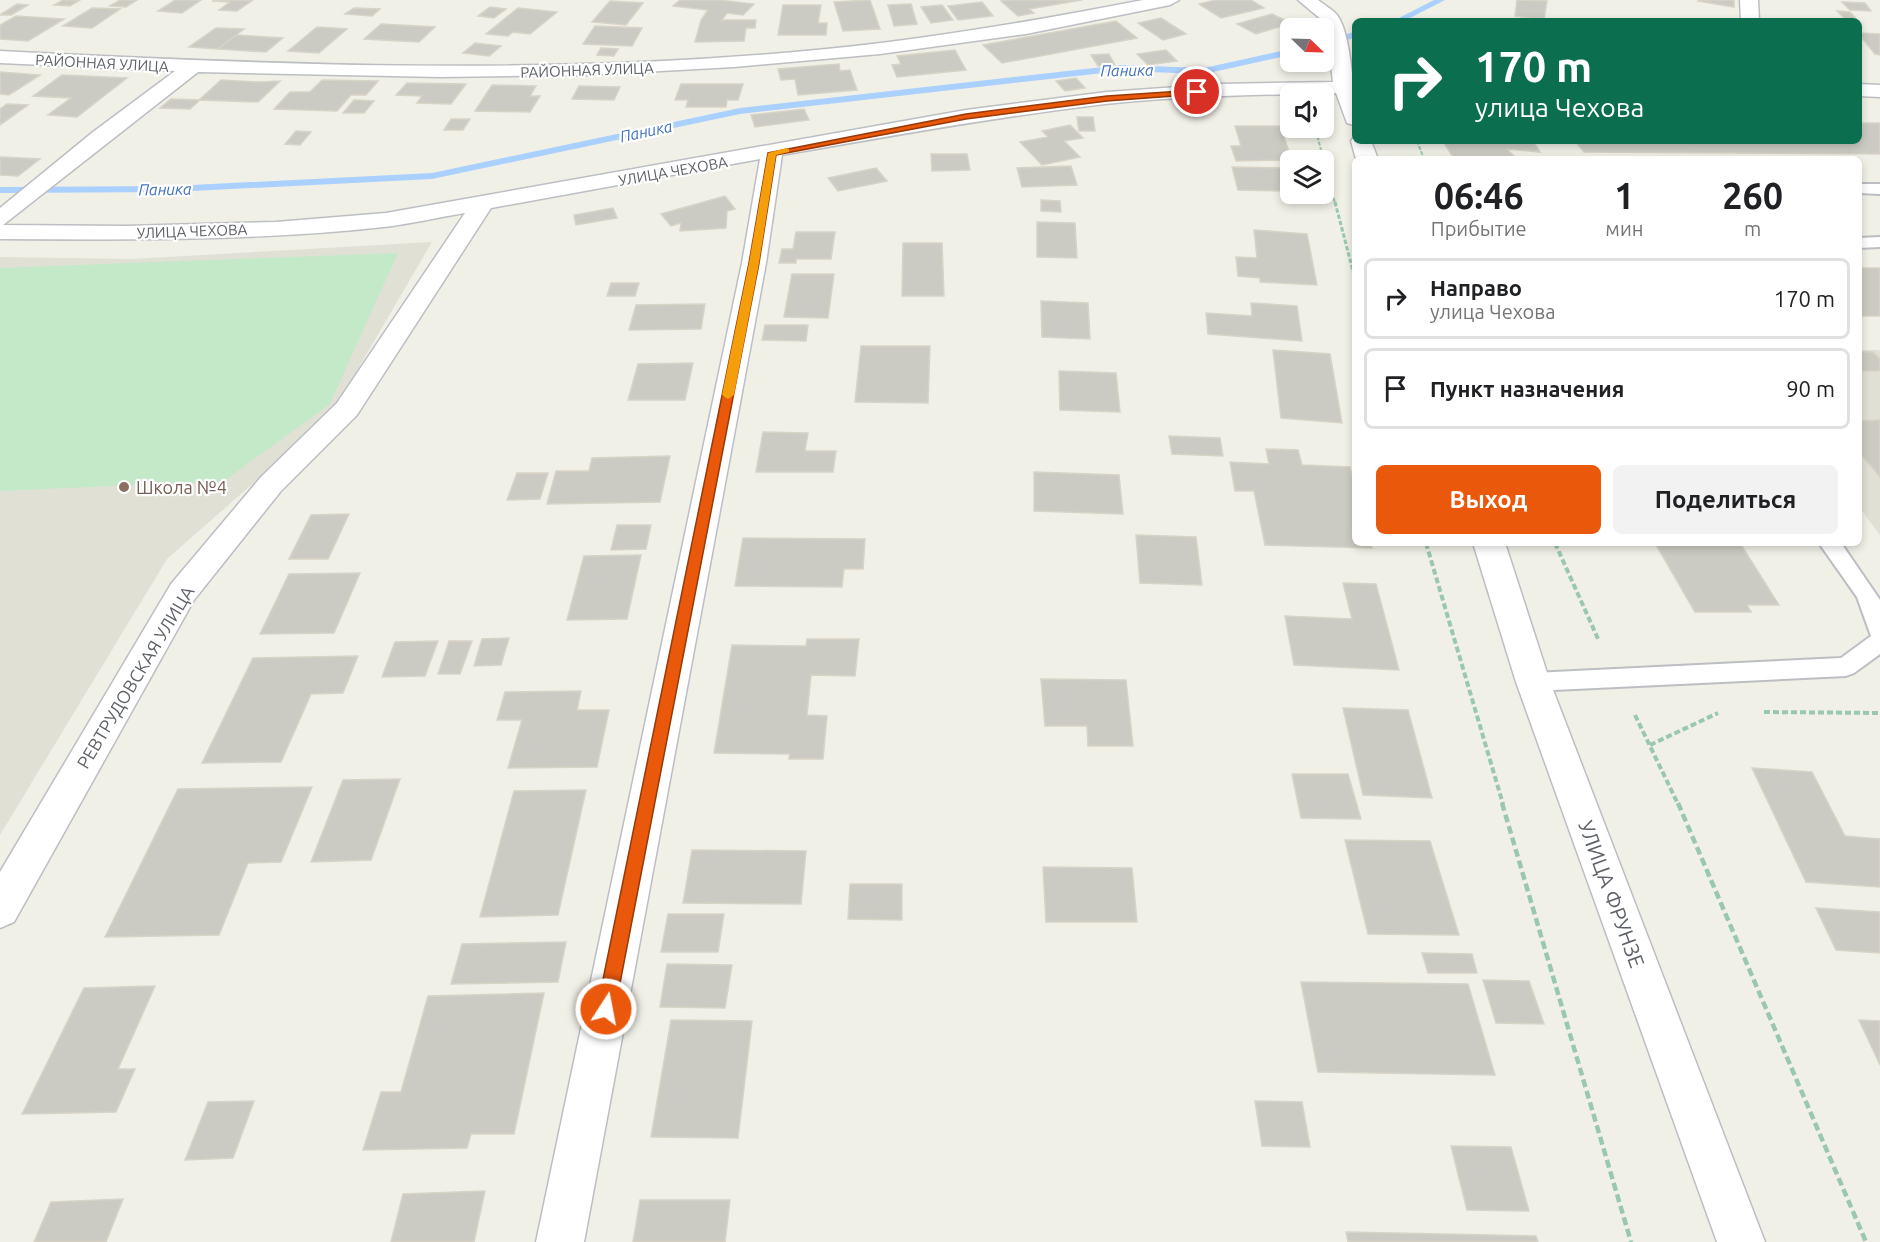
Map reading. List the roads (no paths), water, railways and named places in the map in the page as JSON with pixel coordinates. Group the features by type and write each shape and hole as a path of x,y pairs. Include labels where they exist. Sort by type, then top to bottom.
{"street":[{"name":"РАЙОННАЯ УЛИЦА","path":"0,57 192,67 492,73 704,64 921,44 1170,0"},
{"path":"1307,0 1330,18 1352,107"},
{"path":"1749,0 1750,18"},
{"path":"0,219 100,136 192,67"},
{"name":"УЛИЦА ЧЕХОВА","path":"0,232 126,233 276,228 386,220 484,201 772,153 966,116 1107,98 1220,90 1349,88"},
{"path":"1862,90 1880,91"},
{"path":"560,1242 752,275 772,153"},
{"name":"РЕВТРУДОВСКАЯ УЛИЦА","path":"0,909 182,592 271,484 347,409 484,201"},
{"name":"УЛИЦА ФРУНЗЕ","path":"1490,546 1533,682 1741,1242"}],"lane":[{"path":"1862,189 1880,189"},
{"path":"1862,243 1880,242"},
{"path":"1832,546 1867,595 1880,631"},
{"path":"1533,682 1846,667 1880,642"}],"waterway":[{"name":"Паника","path":"1403,18 1441,0"},
{"name":"Паника","path":"1334,41 1352,36"},
{"name":"Паника","path":"0,190 172,189 432,176 740,111 1121,68 1204,71 1280,54"}],"place":[{"name":"Школа №4","path":"124,487"}]}
